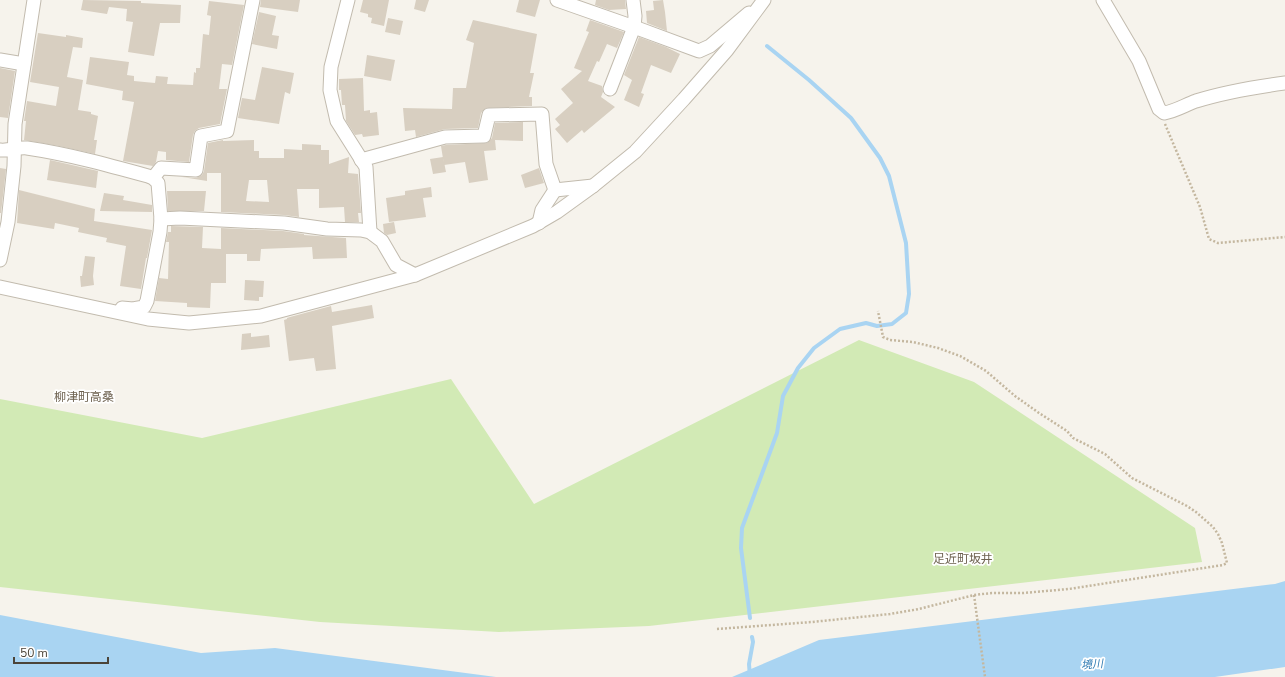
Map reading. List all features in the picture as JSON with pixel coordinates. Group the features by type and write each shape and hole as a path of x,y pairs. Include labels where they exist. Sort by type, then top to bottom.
{"street":[{"path":"0,260 8,222 14,166 15,124 34,0"},
{"path":"153,178 161,168 196,170 201,136 227,131 253,0"},
{"path":"348,0 331,67 330,90 337,121 366,167 370,232"},
{"path":"561,0 699,51 710,46 745,16 762,4"},
{"path":"610,88 634,26 635,16 633,0"},
{"path":"1103,0 1139,60 1159,109 1164,113 1174,111 1196,101 1258,86 1285,83"},
{"path":"0,287 148,319 189,323 261,316 415,275 539,223 593,186 634,152 684,99 727,50 762,4"},
{"path":"0,60 24,64"},
{"path":"362,160 445,137 484,136 489,115 542,114 546,164 555,190"},
{"path":"0,150 26,148 83,159 153,178 158,183 161,219 160,232 147,301 144,307 133,310 102,305 93,307"},
{"path":"555,190 593,186"},
{"path":"539,223 542,210 555,190"},
{"path":"161,219 180,218 284,222 327,229 361,230 370,232 382,241 396,265 415,275"}],"path":[{"path":"1164,113 1165,122 1200,207 1209,239 1218,243 1285,237"},
{"path":"718,630 890,614 919,609 974,595 1069,590 1171,574 1227,563 1218,534 1213,527 1196,512 1132,478 1105,454 1073,438 1067,431 1039,414 986,371 973,363 960,356 932,346 913,342 890,340 883,337 878,311"},
{"path":"974,595 984,677"}],"green space":[{"path":"859,340 974,382 1195,528 1202,562 649,626 499,632 320,622 0,587 0,399 202,438 451,379 534,504"}],"water":[{"name":"境川","path":"1285,581 1285,667 1215,677 732,677 819,640 1275,584"},
{"path":"0,615 201,653 275,648 496,677 0,677"}],"building":[{"path":"83,0 141,1 141,3 181,5 180,23 160,23 154,56 128,52 133,22 126,21 127,9 109,7 107,14 81,10"},
{"path":"261,0 300,0 298,12 260,7"},
{"path":"363,0 389,0 384,26 371,23 372,18 368,17 368,14 360,12"},
{"path":"416,0 429,0 425,12 414,9"},
{"path":"519,0 540,0 535,17 516,12"},
{"path":"596,0 625,0 626,9 609,10 595,5"},
{"path":"663,0 667,31 647,23 646,11 654,10 653,1"},
{"path":"209,1 244,5 232,65 222,64 219,89 227,89 220,124 199,128 195,131 193,135 189,162 166,160 166,152 158,151 156,162 153,166 123,161 134,102 122,100 123,91 86,84 90,57 129,62 127,75 134,76 134,81 155,83 156,76 168,77 167,84 193,85 194,72 196,73 196,68 200,68 203,34 209,35 211,16 207,15"},
{"path":"259,12 276,16 272,35 279,36 277,49 252,44"},
{"path":"388,18 403,21 400,35 385,32"},
{"path":"473,20 537,34 530,73 534,73 529,97 532,97 532,106 486,108 481,113 478,128 445,129 416,137 415,130 405,131 403,108 452,109 453,88 466,88 474,43 466,40"},
{"path":"590,20 624,32 617,48 607,44 588,81 602,86 603,92 601,97 615,107 584,133 582,130 567,143 555,129 560,125 555,119 573,103 561,89 582,71 574,68 589,32 586,31"},
{"path":"38,33 83,38 82,48 73,47 67,77 83,80 78,110 91,112 91,114 98,116 94,140 97,140 95,154 24,140 26,121 24,121 27,101 56,106 59,87 30,82"},
{"path":"639,37 680,54 671,73 651,65 641,93 644,94 639,107 624,100 632,80 624,75"},
{"path":"367,55 395,60 391,81 364,76"},
{"path":"262,67 294,73 290,94 285,92 279,124 238,118 242,98 255,100"},
{"path":"0,68 15,71 8,118 0,117"},
{"path":"363,78 364,111 370,110 370,113 377,112 379,135 363,137 362,134 355,135 346,121 345,105 342,105 341,90 339,90 339,79"},
{"path":"523,122 523,141 495,140 496,150 484,151 488,180 469,183 465,162 444,165 441,146 487,143 492,138 495,123"},
{"path":"223,140 254,140 254,151 259,151 259,158 284,158 284,149 302,150 302,144 321,145 321,150 329,150 329,164 349,157 348,173 358,174 361,213 358,213 359,222 345,222 344,207 319,208 319,189 297,189 299,217 221,212 221,173 207,173 207,181 182,177 196,178 202,175 204,171 208,143","holes":["249,180 267,180 269,202 246,201"]},
{"path":"443,157 446,172 433,174 430,159"},
{"path":"50,160 98,171 96,188 47,180"},
{"path":"0,168 6,169 1,213 0,213"},
{"path":"539,168 544,183 525,188 521,175"},
{"path":"431,187 432,197 423,198 426,217 389,222 386,198 405,195 405,191"},
{"path":"19,190 95,209 94,221 152,230 141,289 120,286 126,246 106,242 107,238 78,232 79,228 55,223 54,229 17,223"},
{"path":"167,191 206,191 204,211 168,211"},
{"path":"104,193 124,196 123,200 152,205 152,212 100,211"},
{"path":"394,222 396,233 387,235 384,233 383,224"},
{"path":"171,226 203,227 202,248 221,249 221,228 283,231 304,235 346,238 347,258 313,259 312,247 261,249 260,261 247,261 247,254 226,254 226,283 211,283 210,308 187,307 187,303 155,301 159,278 168,279 169,242 166,242 168,232 171,232"},
{"path":"85,256 95,257 93,276 94,285 81,287 80,276 82,276"},
{"path":"245,280 264,281 263,297 259,297 259,301 244,300"},
{"path":"372,305 374,318 332,326 336,369 316,371 314,358 289,361 284,320 331,306 332,312"},
{"path":"251,333 251,337 269,335 270,347 241,350 242,334"}],"waterway":[{"path":"750,618 741,548 742,528 777,433 783,396 798,368 814,348 840,329 866,323 877,326 892,324 906,313 909,294 906,243 889,176 880,158 851,118 809,80 767,46"},
{"path":"750,677 749,664 753,642 752,637"}],"district":[{"name":"柳津町高桑","path":"84,397"},
{"name":"足近町坂井","path":"963,559"}]}
